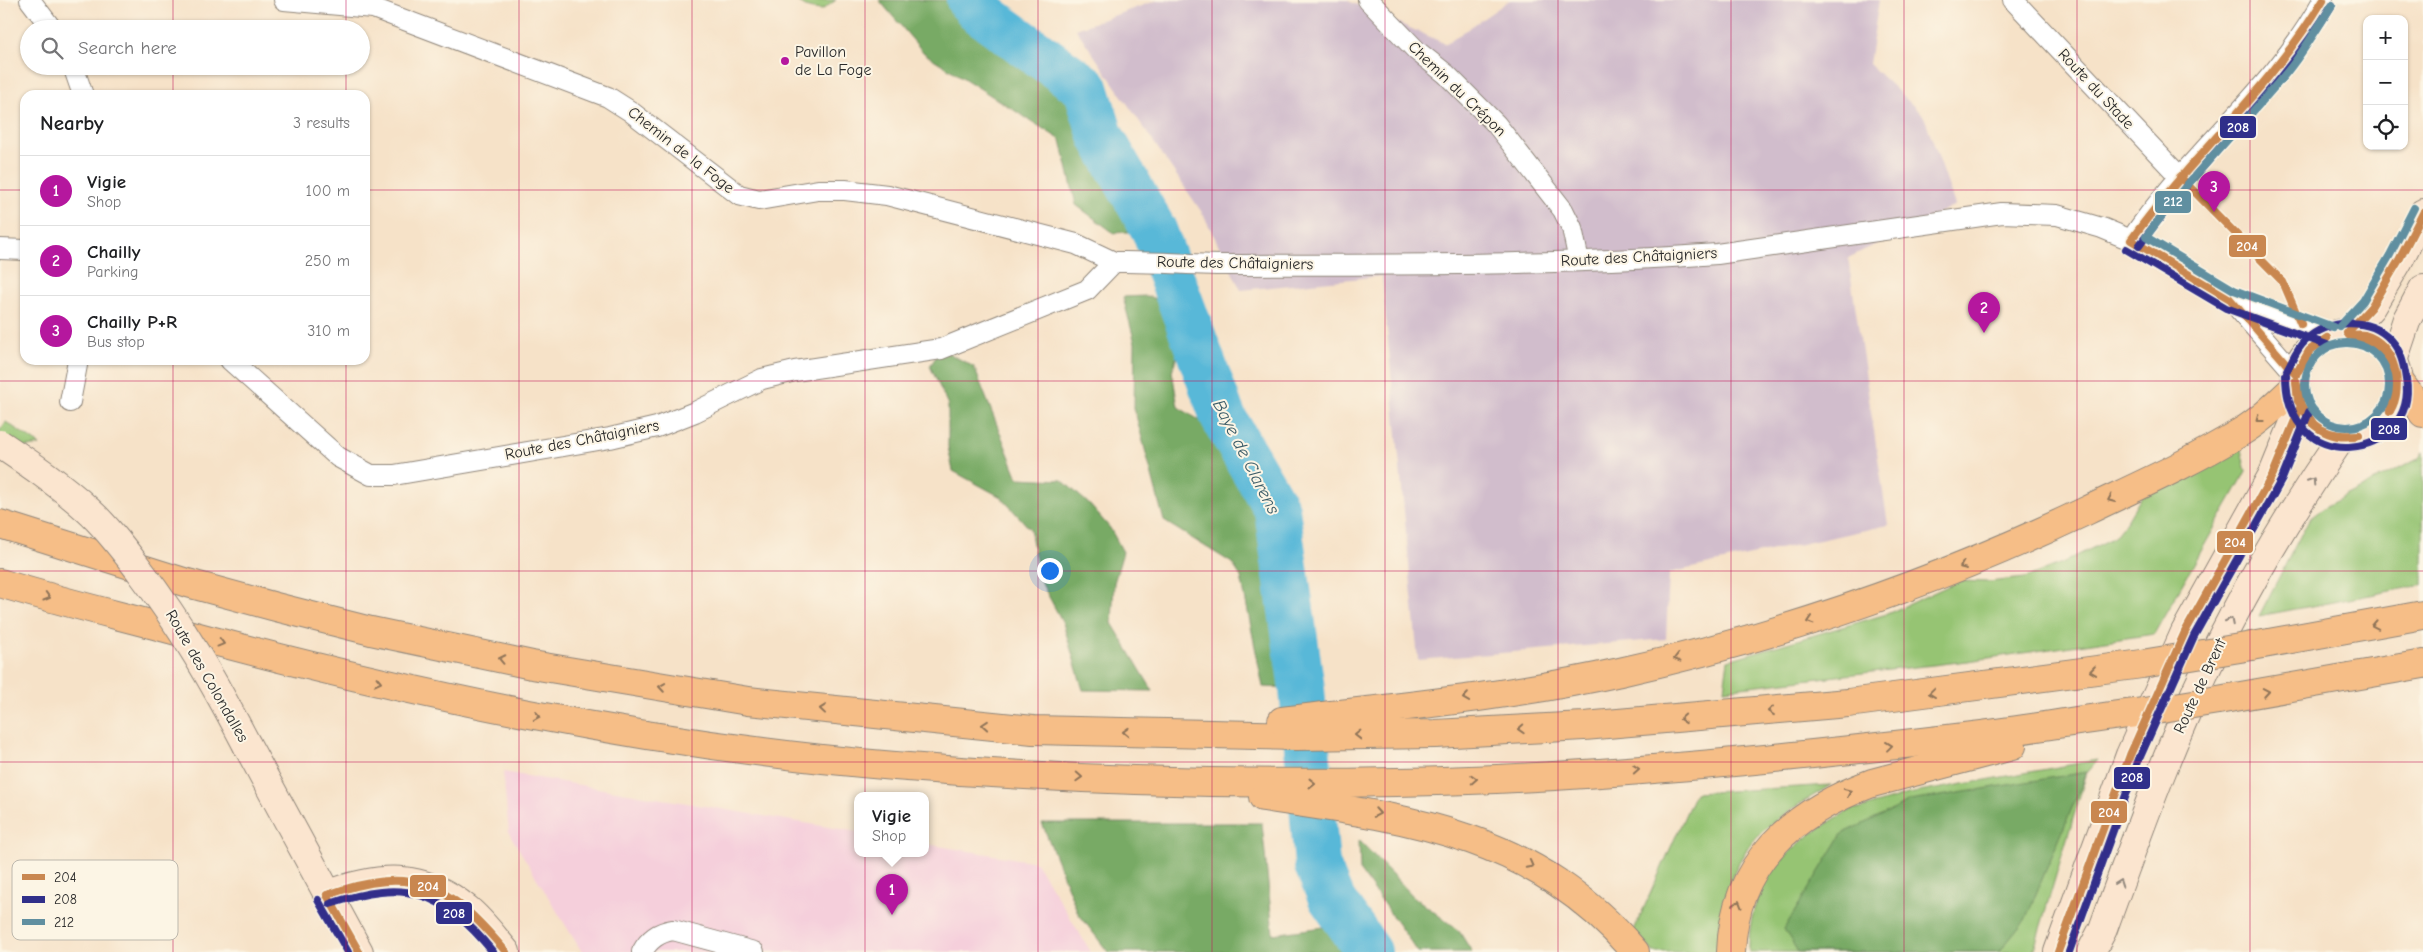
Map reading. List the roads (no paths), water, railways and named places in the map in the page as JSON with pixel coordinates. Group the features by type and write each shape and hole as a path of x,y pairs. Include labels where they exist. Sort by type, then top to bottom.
{"highway":[{"path":"2396,371 2423,413"},
{"path":"1169,734 1522,690 1620,672 1724,646 1861,605 1946,574 2034,536 2155,478 2242,431 2297,390"},
{"path":"0,524 184,582 276,607 371,631 532,665 748,701 1033,730 1296,736 1435,734 1584,726 1731,715 1976,688 2142,664 2423,615"},
{"path":"0,583 276,658 528,715 751,749 892,766 1155,781 1400,782 1571,774 1736,762 1992,734 2127,716 2423,664"},
{"path":"1731,952 1732,933 1739,900 1752,870 1774,842 1806,815 1851,790 1872,783 1921,768 2127,716"},
{"path":"1155,781 1378,813 1465,836 1518,859 1556,881 1594,910 1635,952"}],"main road":[{"path":"2058,952 2130,755 2173,658 2185,632 2272,474 2297,390 2301,362 2308,351 2318,342 2339,334 2371,307 2399,260 2423,213"},
{"path":"2297,390 2307,418 2317,428 2329,434 2355,436 2378,426 2394,406 2396,371 2407,319 2423,289"},
{"path":"2339,334 2361,335 2374,340 2385,349 2396,371"},
{"name":"Route de Brent","path":"2091,952 2103,929 2170,749 2231,619 2281,532 2342,436"},
{"name":"Route des Colondalles","path":"0,444 30,464 89,510 128,554 173,614 207,670 359,952"},
{"path":"327,894 373,881 400,880 421,882 444,891 469,910 506,952"}],"street":[{"path":"30,0 45,20"},
{"name":"Chemin de la Foge","path":"284,0 373,8 608,97 630,111 739,195 748,199 759,200 818,190 845,190 888,195 1076,244 1114,262"},
{"name":"Chemin du Crépon","path":"1368,0 1417,51 1446,74 1496,124 1563,210 1572,228 1579,261"},
{"name":"Route du Stade","path":"2013,0 2180,177"},
{"path":"2131,240 2180,177 2228,127 2292,52 2323,0"},
{"path":"76,75 81,90"},
{"name":"Route des Châtaigniers","path":"236,365 338,457 371,475 394,475 610,438 664,424 762,379 795,371 940,349 1087,290 1114,262 1210,265 1579,261 1717,254 2002,213 2057,215 2102,228 2131,240 2230,299 2339,334"},
{"path":"0,249 20,250"},
{"name":"Route des Châtaigniers","path":"2230,299 2297,390"},
{"path":"70,402 77,365"},
{"path":"642,952 653,938 673,930 754,952"}],"waterway":[{"name":"Baye de Clarens","path":"969,0 980,12 1086,88 1101,136 1154,230 1223,417 1277,510 1302,689 1317,865 1331,898 1369,952"}],"place":[{"name":"Pavillon de La Foge","path":"785,61"},
{"name":"Chailly P+R","path":"2214,212"},
{"name":"Chailly","path":"1984,333"},
{"name":"Vigie","path":"892,915"}]}
